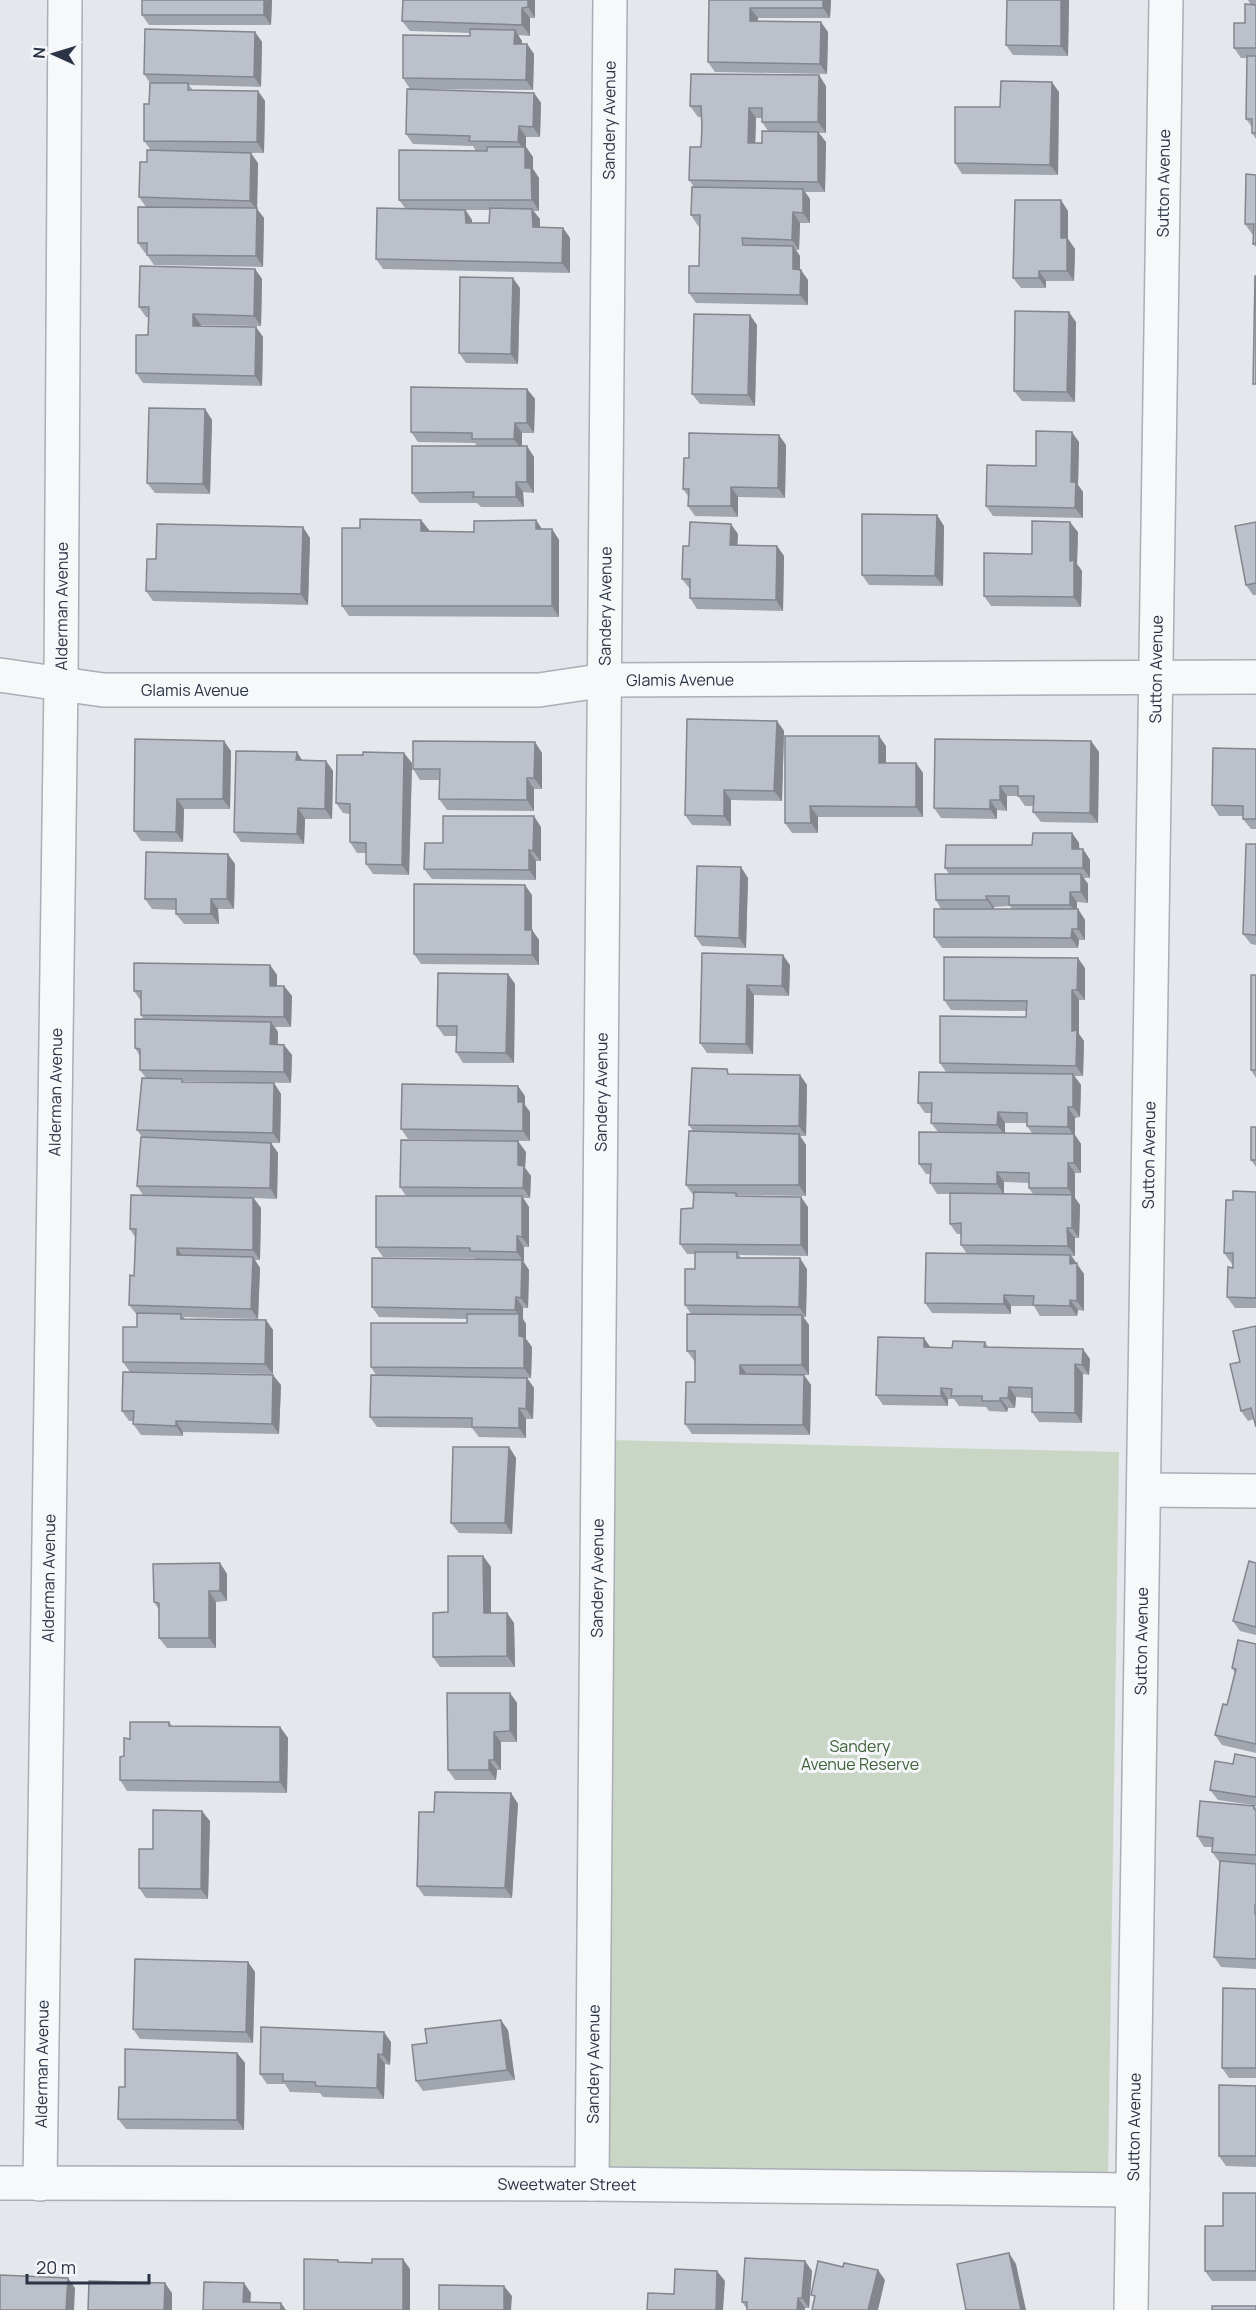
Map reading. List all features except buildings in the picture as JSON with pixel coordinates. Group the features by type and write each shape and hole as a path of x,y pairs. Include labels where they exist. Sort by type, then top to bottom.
{"street":[{"name":"Alderman Avenue","path":"40,2184 61,682 65,0"},
{"name":"Sandery Avenue","path":"592,2184 610,0"},
{"name":"Sutton Avenue","path":"1131,2310 1158,677 1166,0"},
{"name":"Glamis Avenue","path":"0,675 61,682 103,690 539,690 606,680 1256,677"},
{"path":"1144,1491 1256,1491"},
{"name":"Sweetwater Street","path":"0,2183 592,2184 1132,2190"}],"green space":[{"name":"Sandery Avenue Reserve","path":"608,1440 1119,1452 1108,2179 603,2175"}]}
